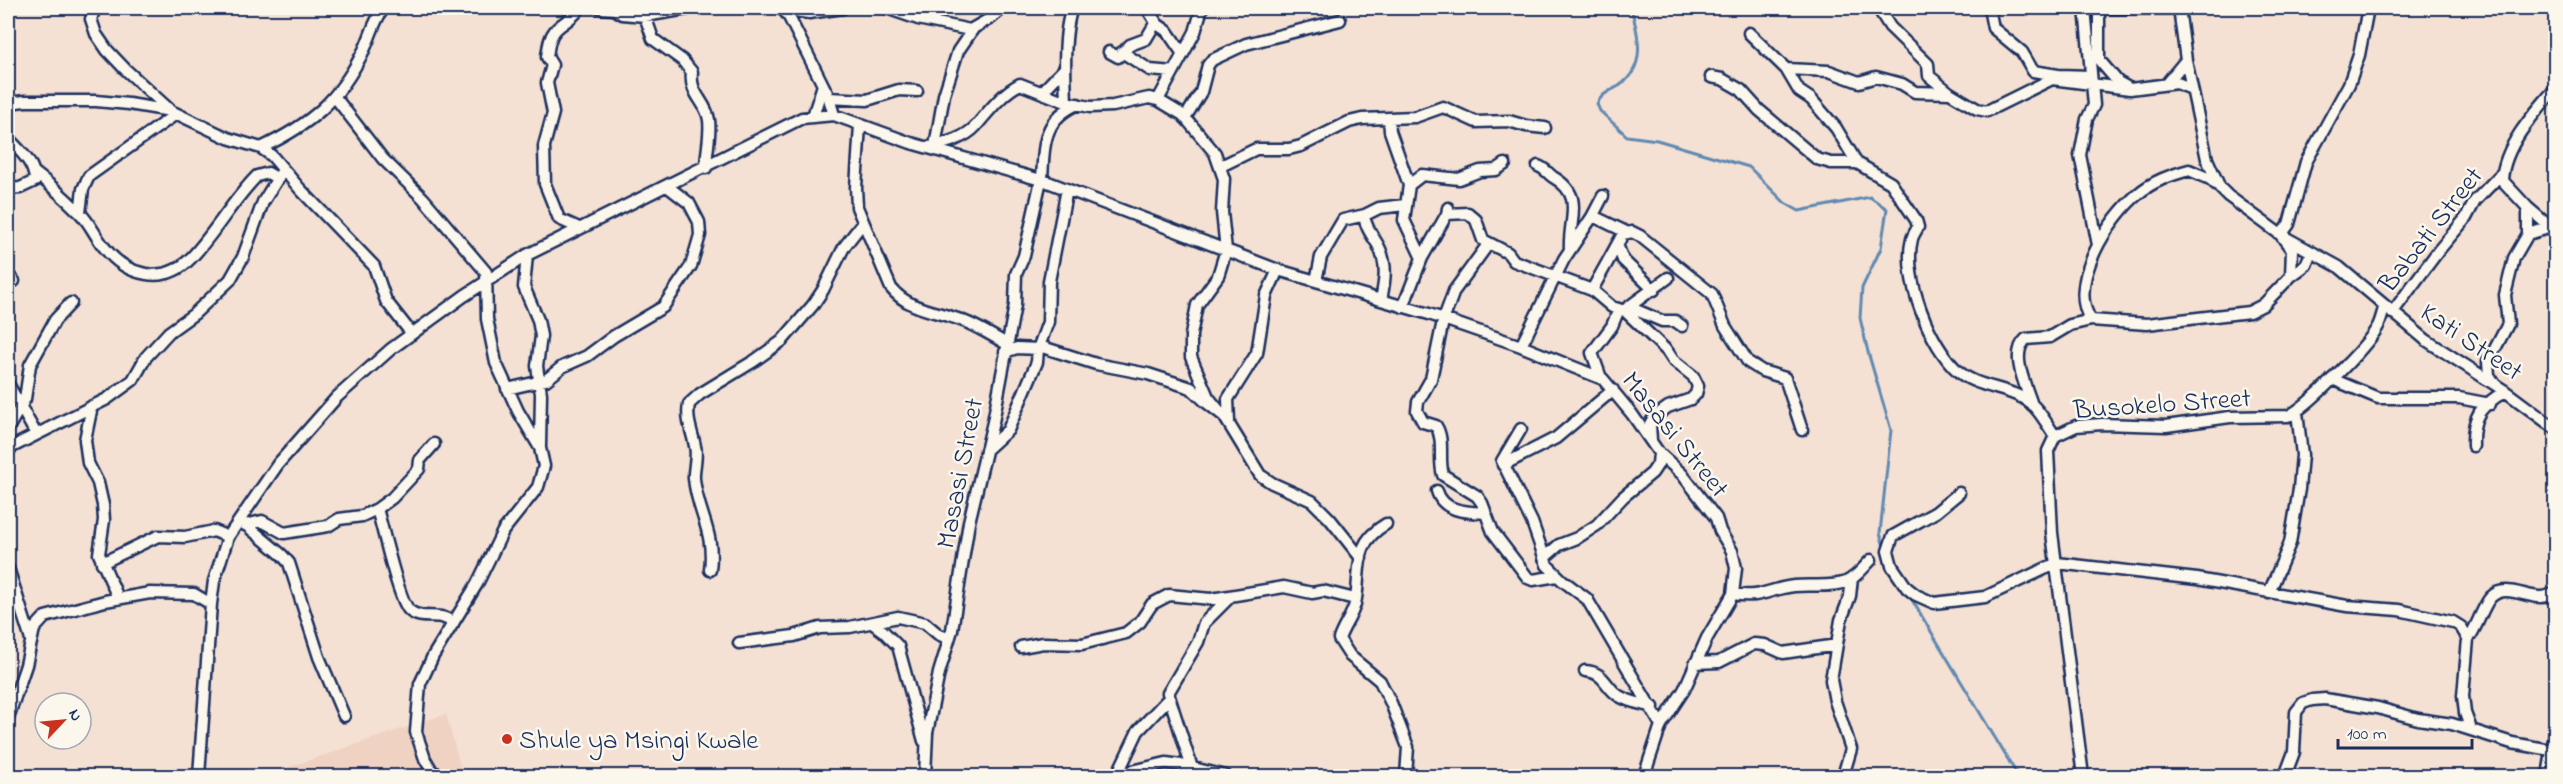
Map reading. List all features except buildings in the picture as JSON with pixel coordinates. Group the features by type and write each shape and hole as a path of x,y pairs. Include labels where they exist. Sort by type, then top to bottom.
{"street":[{"path":"95,8 91,19 100,41 124,69 174,113"},
{"path":"579,228 565,223 556,215 544,184 543,159 553,113 547,83 552,63 547,57 550,42 553,32 569,21 580,8"},
{"path":"600,8 614,9 622,15 645,16 693,8"},
{"path":"782,8 794,13 843,8"},
{"path":"886,8 918,19 973,29"},
{"path":"1003,8 973,29 958,51 931,147 951,142 972,130 986,112 1019,85 1043,91 1066,102 1100,108 1141,99 1158,99 1185,118 1208,143 1221,166 1224,179 1222,228 1226,250 1218,276 1197,305 1191,335 1191,357 1194,365 1208,397 1229,422 1260,474 1272,483 1312,501 1330,519 1361,558"},
{"path":"1066,102 1064,69 1068,21 1072,8"},
{"path":"1147,8 1156,22 1167,31 1182,54"},
{"path":"1158,99 1195,32 1202,8"},
{"path":"1878,8 1890,27 1928,64 1929,76 1950,93 1977,109 1990,111 2006,100 2054,77"},
{"path":"1994,8 1990,14 1993,28 2022,52 2033,71 2054,77 2130,88 2177,83 2192,89"},
{"path":"2085,8 2094,105 2086,119 2080,155 2098,244"},
{"path":"2130,88 2118,82 2099,60 2100,8 2169,8"},
{"path":"2179,8 2186,60 2207,159 2220,188"},
{"path":"2281,235 2292,216 2307,162 2349,84 2359,55 2368,8"},
{"path":"261,148 319,114 335,97 357,64 382,9"},
{"path":"199,777 214,582 228,537 242,522 278,464 337,397 412,334 527,255 706,168 802,118 834,115 794,13"},
{"path":"645,16 652,39 682,60 692,72 691,81 694,92 709,118 706,168"},
{"path":"1185,118 1201,92 1208,65 1212,60 1246,44 1340,20"},
{"path":"1109,52 1118,58 1130,45 1146,39 1156,22"},
{"path":"1749,33 1786,69 1799,91 1811,99 1836,128 1857,163 1891,183 1916,220 1918,227 1912,237 1910,257 1912,283 1934,338 1948,359 1960,372 1972,380 2022,398 2032,406 2055,436"},
{"path":"1122,52 1150,70 1173,72"},
{"path":"2166,84 2186,60"},
{"path":"1043,91 1064,69"},
{"path":"1786,69 1829,71 1856,81 1876,77 1902,84 1915,92 1950,93"},
{"path":"1711,77 1722,79 1741,90 1759,110 1817,159 1831,163 1857,163"},
{"path":"813,116 823,85"},
{"path":"2552,226 2528,208 2504,185 2502,173 2507,157 2528,122 2552,100 2556,88"},
{"path":"829,98 867,100 899,90 917,91"},
{"path":"335,97 383,159 423,198 486,272 491,339 496,363 507,389 540,448"},
{"path":"8,103 96,101 174,113 228,138 261,148 280,174 374,266 386,301 412,334"},
{"name":"Masasi Street","path":"926,777 925,744 939,673 949,639 969,522 1009,346 1016,305 1016,274 1024,256 1051,124 1065,109 1078,104"},
{"path":"1221,166 1256,149 1289,149 1301,146 1349,122 1415,117 1446,106 1476,122 1509,121 1545,128"},
{"path":"80,213 83,189 89,176 174,113"},
{"name":"Masasi Street","path":"834,115 1041,180 1278,270 1381,300 1521,346 1601,378 1613,390 1659,453 1682,474 1716,518 1720,531 1728,542 1734,557 1737,575 1733,594 1695,663 1683,690 1661,725 1644,777"},
{"path":"1389,119 1390,131 1409,185 1405,205 1405,226 1422,258"},
{"path":"860,125 855,187 857,207 886,280 896,295 921,309 967,322 1009,346 1039,347 1096,364 1148,374 1191,388 1221,412"},
{"path":"8,138 26,158 35,173 80,213 104,248 137,272 151,276 179,270 258,176 268,173 280,174"},
{"path":"1409,185 1422,176 1459,179 1480,171 1496,170 1505,165"},
{"path":"1538,166 1563,181 1572,198 1574,209 1569,236 1570,249"},
{"path":"2091,320 2086,310 2084,290 2090,264 2098,244 2126,205 2150,185 2162,179 2193,171 2210,178 2228,196 2281,235 2292,250 2291,276"},
{"path":"8,189 30,185 35,181 35,173"},
{"name":"Babati Street","path":"2388,310 2466,218 2475,201 2502,173"},
{"path":"8,449 130,384 146,357 169,332 194,314 230,280 243,257 263,202 280,174"},
{"path":"507,389 540,382 572,362 587,356 614,336 654,315 669,300 691,266 700,235 699,222 689,203 667,186"},
{"path":"986,450 1008,430 1037,362 1039,347 1048,322 1049,281 1067,189"},
{"path":"1521,346 1555,275 1603,196"},
{"path":"1316,281 1321,257 1339,223 1364,216 1379,208 1405,205"},
{"path":"2495,384 2489,375 2488,362 2508,324 2505,295 2514,258 2528,234 2528,208"},
{"path":"1574,209 1640,236 1712,294 1729,334 1748,362 1762,371 1785,378 1802,430"},
{"path":"1403,307 1422,258 1448,211 1473,216 1483,240 1508,253 1514,261 1592,290 1612,307 1662,321 1675,321 1682,326"},
{"path":"1364,216 1367,228 1384,260 1386,277 1381,300"},
{"path":"710,570 711,540 698,505 694,479 696,446 688,421 689,404 700,393 754,361 782,341 824,290 844,247 862,224"},
{"path":"2528,234 2552,226"},
{"path":"1592,290 1626,232"},
{"name":"Kati Street","path":"2281,235 2339,267 2426,340 2495,384 2556,429"},
{"path":"1489,243 1456,287 1443,321 1431,379 1420,395 1417,411 1423,422 1436,426 1440,434 1440,459 1443,475 1477,496 1493,532 1528,578 1533,580 1557,576"},
{"path":"1618,247 1623,260 1654,290"},
{"path":"2032,406 2020,367 2022,343 2026,339 2057,334 2070,325 2091,320 2147,324 2202,316 2242,314 2263,305 2291,276 2306,265 2311,253"},
{"path":"442,777 432,771 416,732 416,710 420,684 427,668 477,584 503,531 542,480 545,471 540,448 540,382 537,366 541,343 540,328 524,287 527,255"},
{"path":"1229,422 1228,399 1257,353 1266,296 1278,270"},
{"path":"1601,378 1592,354 1624,309 1668,278"},
{"path":"8,428 21,408 26,395 30,364 55,320 72,303"},
{"path":"1624,309 1667,351 1672,360 1693,376 1698,386 1695,396 1674,404 1654,417 1650,424 1651,441"},
{"path":"2269,593 2290,543 2299,489 2302,455 2297,412 2332,379 2378,327 2388,310"},
{"path":"2332,379 2378,398 2459,398 2490,404"},
{"path":"8,384 36,434"},
{"path":"1503,465 1556,438 1613,390"},
{"path":"2473,446 2474,423 2478,412 2505,391"},
{"path":"92,406 85,440 88,463 98,483 103,504 104,520 99,551 118,598"},
{"name":"Busokelo Street","path":"2083,777 2075,731 2052,533 2049,445 2055,436 2076,426 2102,424 2166,426 2230,417 2283,417 2297,412"},
{"path":"1521,429 1503,458 1503,465 1532,522 1547,566 1587,599 1653,707 1661,725"},
{"path":"242,522 262,521 284,533 328,526 339,519 362,516 392,498 419,469 420,460 434,444"},
{"path":"1544,558 1559,545 1597,525 1623,497 1652,473 1658,464 1659,453"},
{"path":"1437,491 1442,502 1451,508 1485,513"},
{"path":"1959,493 1936,512 1892,537 1888,551 1890,560 1907,588 1934,603 1942,604 1985,597 2057,563 2142,571 2347,606 2399,610 2461,627 2468,639"},
{"path":"377,509 395,580 406,608 417,615 444,617 453,624"},
{"path":"242,522 289,563 320,657 344,716"},
{"path":"1386,524 1374,531 1367,540 1361,558 1355,599 1340,635 1340,642 1350,656 1380,681 1388,696 1406,740 1408,752 1406,777"},
{"path":"102,563 158,536 185,537 214,531 228,537"},
{"path":"1733,594 1758,597 1786,588 1829,586 1852,578 1871,560"},
{"path":"8,571 30,640"},
{"path":"1843,777 1851,749 1832,689 1832,672 1840,620 1850,596 1852,578"},
{"path":"1021,647 1043,643 1082,644 1126,633 1140,622 1152,604 1169,595 1211,599 1284,587 1312,593 1327,592 1355,599"},
{"path":"2471,729 2465,713 2463,696 2468,639 2489,599 2495,594 2507,591 2538,597 2556,593"},
{"path":"8,718 26,665 30,640 36,626 45,617 118,598 167,592 194,594 211,604"},
{"path":"1195,771 1169,698 1171,686 1198,642 1204,623 1231,596"},
{"path":"739,644 794,636 820,628 850,627 894,617 909,618 925,623 936,633 949,639"},
{"path":"872,623 884,631 898,646 925,744"},
{"path":"1695,663 1719,662 1754,644 1765,645 1779,653 1790,654 1837,645"},
{"path":"1585,671 1603,676 1614,692 1626,700 1653,707"},
{"path":"1114,776 1138,732 1169,698"},
{"path":"2284,777 2294,752 2296,712 2303,703 2312,700 2367,706 2471,729 2512,743 2551,750"},
{"path":"2548,777 2556,727"},
{"path":"1114,776 1166,763 1226,777"}],"shaded area":[{"path":"446,714 463,776 272,776 271,773"}],"waterway":[{"path":"1631,8 1638,40 1634,70 1619,86 1603,95 1597,104 1600,111 1627,136 1657,140 1749,167 1785,203 1799,211 1870,197 1887,209 1881,248 1862,288 1860,318 1891,430 1880,533 1885,550"},
{"path":"1909,595 2018,776"}],"place":[{"name":"Shule ya Msingi Kwale","path":"507,739"}]}
